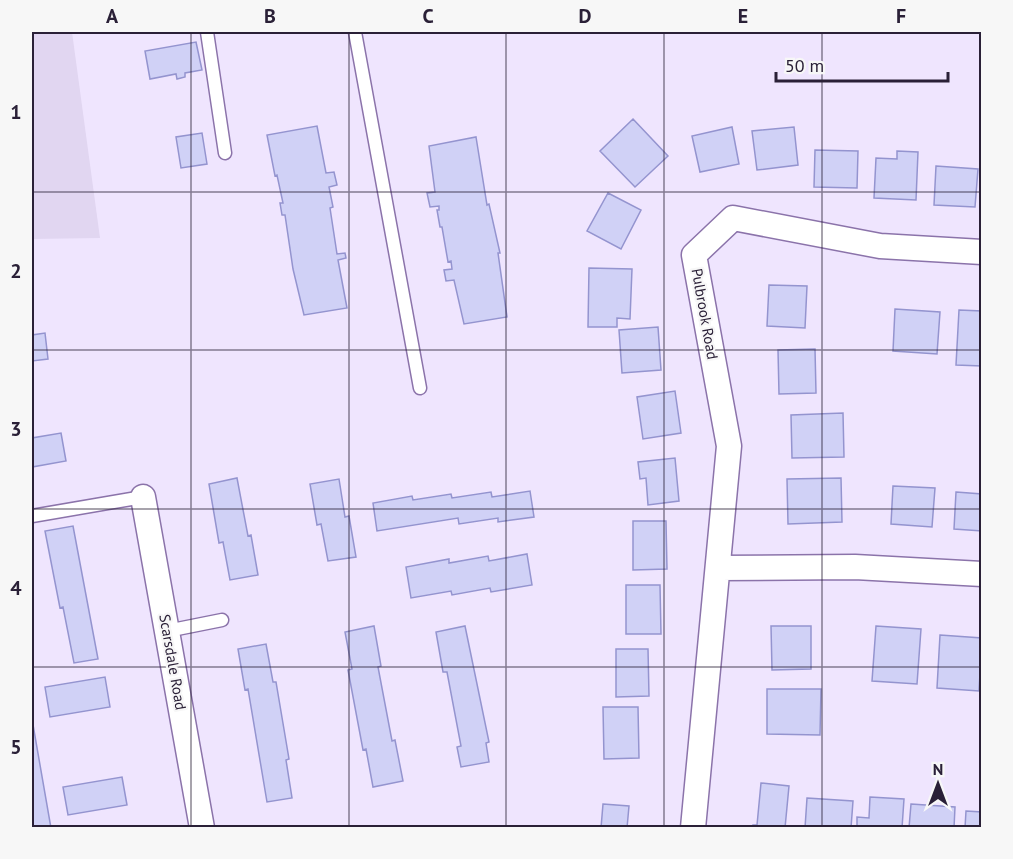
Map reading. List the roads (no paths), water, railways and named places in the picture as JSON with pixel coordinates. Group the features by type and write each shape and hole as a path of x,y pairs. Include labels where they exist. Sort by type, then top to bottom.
{"street":[{"name":"Pulbrook Road","path":"693,828 729,446 694,255 733,218 880,246 981,252"},
{"name":"Scarsdale Road","path":"143,497 202,828"},
{"path":"718,568 855,567 981,574"}],"lane":[{"path":"207,32 225,153"},
{"path":"355,32 420,387"},
{"path":"32,516 143,497"},
{"path":"167,631 222,620"}]}
